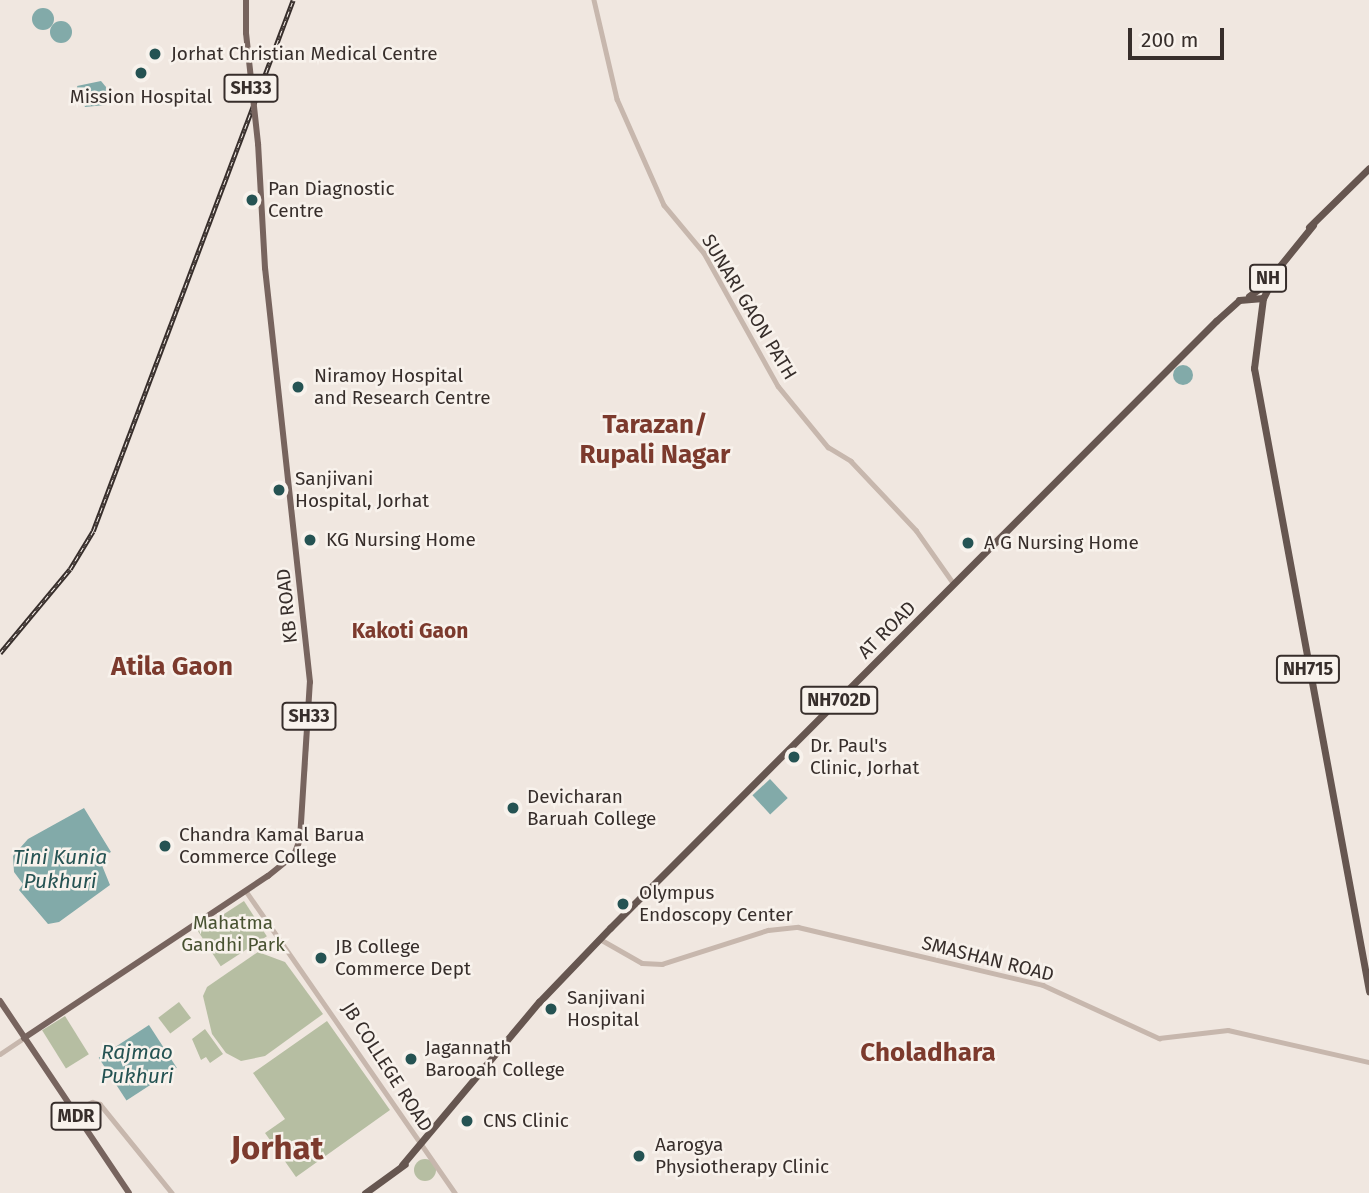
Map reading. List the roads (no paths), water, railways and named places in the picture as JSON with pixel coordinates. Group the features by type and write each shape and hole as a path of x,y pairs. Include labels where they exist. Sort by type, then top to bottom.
{"highway":[{"path":"1313,225 1369,168"},
{"name":"NH","path":"1253,346 1256,310 1264,285 1283,255 1313,225"},
{"name":"NH","path":"1253,346 1260,298 1279,267 1313,225"},
{"name":"AT ROAD","path":"365,1193 423,1146 539,1002 600,939 1242,299 1264,285"},
{"path":"1242,299 1260,298"},
{"path":"1242,299 1256,310"},
{"name":"NH715","path":"1253,346 1260,410 1369,991"}],"main road":[{"name":"KB ROAD","path":"24,1038 289,860 298,845 310,690 264,252 246,0"},
{"path":"0,1001 24,1038"},
{"name":"MDR","path":"24,1038 129,1193"}],"street":[{"name":"SUNARI GAON PATH","path":"594,0 617,99 664,205 704,253 778,386 828,447 851,461 917,531 954,585"},
{"name":"JB COLLEGE ROAD","path":"246,890 329,1004 455,1193"},
{"name":"SMASHAN ROAD","path":"600,939 642,963 662,964 768,930 798,927 1043,985 1159,1038 1228,1030 1369,1062"},
{"name":"KB ROAD","path":"0,1054 24,1038"},
{"path":"72,1112 90,1102 100,1104 172,1193"}],"water":[{"path":"43,8 51,11 54,19 51,27 43,30 35,27 32,19 35,11"},
{"path":"61,21 69,24 72,32 69,40 61,43 53,40 50,32 53,24"},
{"path":"101,81 106,87 105,105 85,107 77,86"},
{"path":"1179,365 1187,365 1193,375 1187,385 1179,385 1173,379 1173,371"},
{"path":"770,779 788,798 770,814 752,795"},
{"name":"Tini Kunia Pukhuri","path":"84,808 111,852 99,858 110,885 59,922 48,924 19,890 23,884 14,872 13,856 28,839"},
{"name":"Rajmao Pukhuri","path":"149,1025 177,1068 126,1100 99,1058"}],"railway":[{"path":"0,653 70,569 93,531 293,0"}],"place":[{"name":"Jorhat Christian Medical Centre","path":"155,54"},
{"name":"Mission Hospital","path":"141,73"},
{"name":"Pan Diagnostic Centre","path":"252,200"},
{"name":"Niramoy Hospital and Research Centre","path":"298,387"},
{"name":"Sanjivani Hospital, Jorhat","path":"279,490"},
{"name":"KG Nursing Home","path":"310,540"},
{"name":"A G Nursing Home","path":"968,543"},
{"name":"Dr. Paul's Clinic, Jorhat","path":"794,757"},
{"name":"Devicharan Baruah College","path":"513,808"},
{"name":"Chandra Kamal Barua Commerce College","path":"165,846"},
{"name":"Olympus Endoscopy Center","path":"623,904"},
{"name":"JB College Commerce Dept","path":"321,958"},
{"name":"Sanjivani Hospital","path":"551,1009"},
{"name":"Jagannath Barooah College","path":"411,1059"},
{"name":"CNS Clinic","path":"467,1121"},
{"name":"Aarogya Physiotherapy Clinic","path":"639,1156"}],"district":[{"name":"Tarazan/ Rupali Nagar","path":"655,440"},
{"name":"Kakoti Gaon","path":"410,631"},
{"name":"Atila Gaon","path":"172,667"},
{"name":"Choladhara","path":"928,1053"},
{"name":"Jorhat","path":"277,1149"}],"park label":[{"name":"Mahatma Gandhi Park","path":"233,934"}]}
